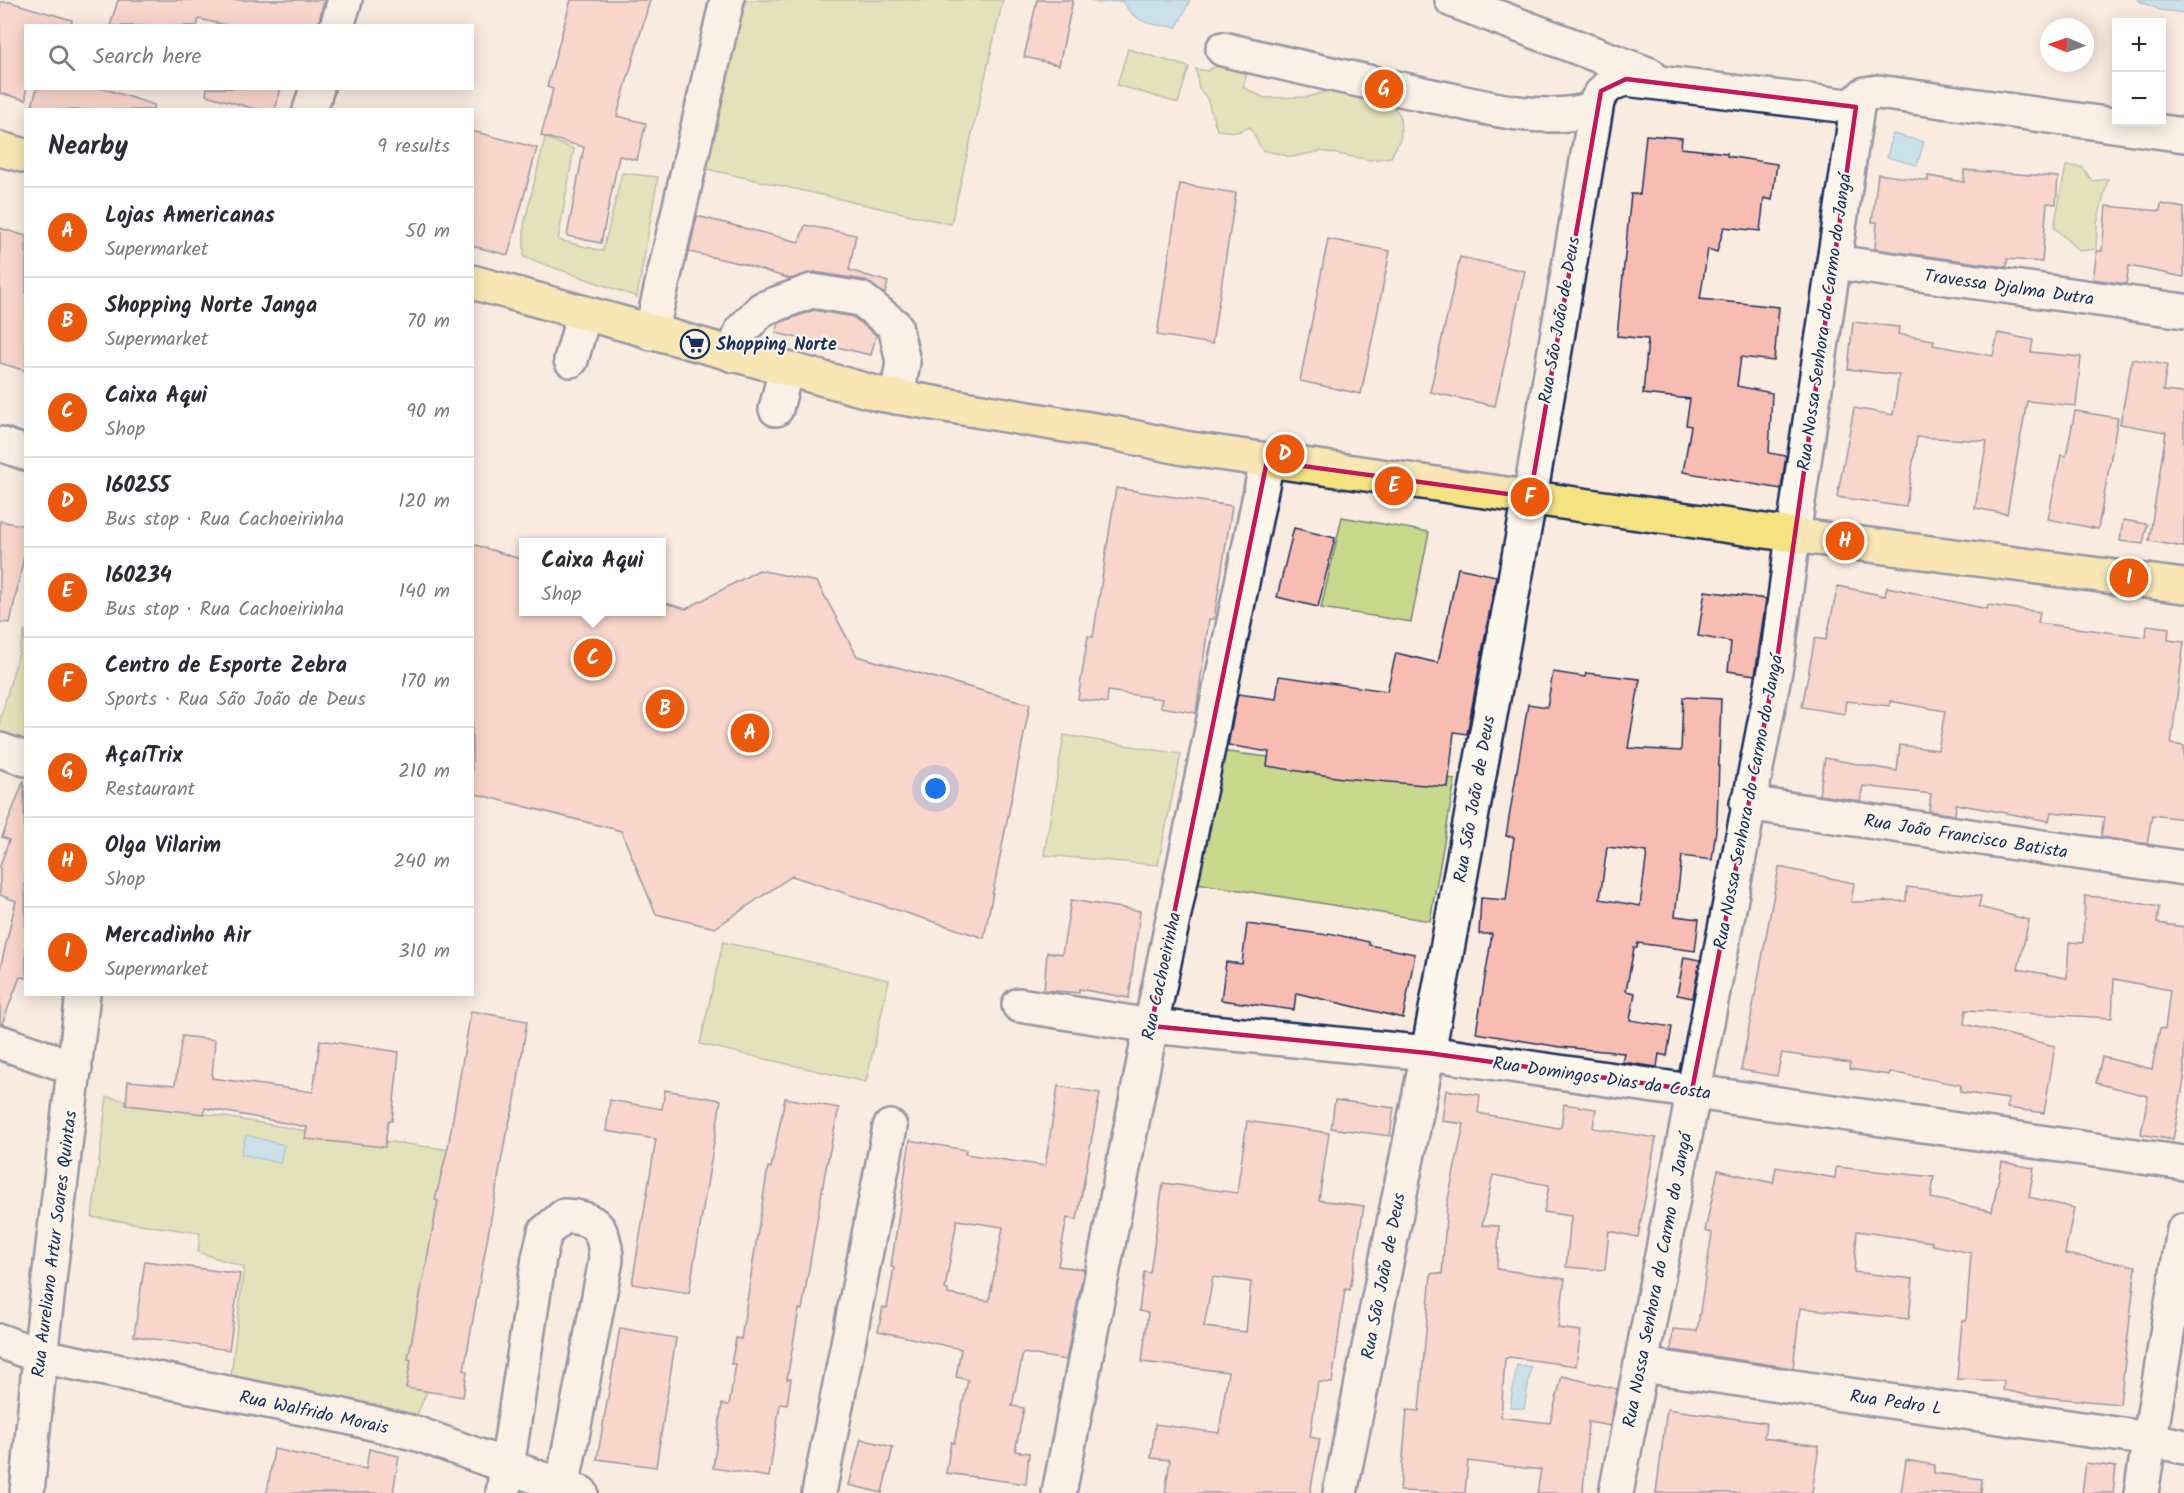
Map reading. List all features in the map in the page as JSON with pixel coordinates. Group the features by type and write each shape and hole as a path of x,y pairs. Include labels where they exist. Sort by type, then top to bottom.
{"main road":[{"path":"0,149 24,155"},
{"path":"474,283 651,333 897,397 1267,461 1793,535 2184,586"}],"street":[{"path":"338,24 345,0"},
{"path":"651,333 727,0"},
{"path":"1452,0 1567,45 1687,88"},
{"path":"1223,49 1307,70 1532,116 1581,112 1597,102 1601,91 1611,82 1626,79 1856,107 1865,94 1878,92 2184,135"},
{"path":"311,108 316,90"},
{"name":"Rua São João de Deus","path":"1340,1493 1428,1053 1530,497 1597,102"},
{"name":"Rua Nossa Senhora do Carmo do Jangá","path":"1616,1493 1642,1365 1692,1090 1777,660 1793,535 1856,107"},
{"name":"Travessa Djalma Dutra","path":"1834,262 2184,311"},
{"path":"733,355 742,330 762,309 812,291 861,299 895,326 903,362 897,397"},
{"path":"571,360 584,314"},
{"path":"776,409 786,369"},
{"path":"0,444 24,452"},
{"name":"Rua Cachoeirinha","path":"1059,1493 1151,1026 1267,461"},
{"path":"0,750 24,758"},
{"name":"Rua João Francisco Batista","path":"1748,803 2184,868"},
{"name":"Rua Aureliano Artur Soares Quintas","path":"27,1493 40,1356 83,996"},
{"name":"Rua Domingos Dias da Costa","path":"1019,1005 1151,1026 1428,1053 2184,1163"},
{"path":"0,1042 75,1068"},
{"path":"819,1493 890,1127"},
{"path":"505,1480 545,1232 564,1216 576,1216 599,1228 605,1241 606,1260 568,1491"},
{"path":"2141,1493 2184,1230"},
{"name":"Rua Walfrido Morais","path":"0,1341 40,1356 343,1416 418,1434 505,1480 568,1491"},
{"name":"Rua Pedro L","path":"1642,1365 2150,1439 2184,1447"}],"highlighted area":[{"path":"1626,79 1856,107 1777,660 1692,1090 1428,1053 1151,1026 1267,461 1530,497 1601,91"}],"green space":[{"path":"738,0 1003,0 951,224 693,166"},
{"path":"1128,49 1189,67 1178,103 1117,85"},
{"path":"1217,66 1247,74 1243,87 1264,98 1308,97 1351,84 1384,96 1400,115 1401,136 1391,157 1370,160 1321,151 1292,157 1262,150 1250,127 1237,132 1217,130 1207,98 1199,89 1196,69 1207,71"},
{"path":"545,138 574,149 558,240 603,251 622,173 658,177 637,297 524,257 524,225"},
{"path":"2066,166 2082,167 2092,181 2108,179 2097,223 2096,249 2079,251 2054,227"},
{"path":"1342,517 1429,532 1411,622 1321,608"},
{"path":"24,634 24,741 0,732 0,720"},
{"path":"1064,735 1181,754 1158,865 1044,855"},
{"path":"1219,751 1455,780 1430,921 1190,882"},
{"path":"723,942 889,980 866,1082 700,1044"},
{"path":"107,1097 307,1131 459,1151 431,1382 416,1417 231,1376 244,1267 198,1252 200,1233 92,1217"}],"water":[{"path":"1091,0 1190,0 1177,27 1145,22 1134,15 1122,1 1097,3"},
{"path":"2137,0 2184,0 2184,13 2160,10"},
{"path":"1893,134 1924,142 1917,165 1887,157"},
{"path":"246,1135 284,1145 280,1163 241,1154"},
{"path":"1517,1365 1531,1367 1524,1409 1510,1407"}],"building":[{"path":"118,0 324,0 318,24 220,24 199,19 198,24 111,24"},
{"path":"571,0 650,0 617,116 646,123 637,160 619,156 601,243 567,236 584,147 541,136 553,89 547,87"},
{"path":"1037,0 1073,0 1059,65 1024,57"},
{"path":"0,2 10,2 72,20 71,24 24,24 26,100 0,93"},
{"path":"36,90 108,90 154,105 153,108 32,108"},
{"path":"207,90 280,90 276,108 252,108 206,95"},
{"path":"474,132 537,148 508,255 474,246"},
{"path":"1646,135 1682,138 1681,148 1727,153 1727,156 1777,164 1772,200 1764,198 1760,231 1724,227 1717,252 1708,249 1700,299 1779,307 1774,361 1741,357 1737,386 1772,393 1769,453 1786,456 1781,489 1683,472 1691,426 1686,425 1690,399 1643,394 1648,339 1617,336 1631,194 1640,194"},
{"path":"1964,170 2058,177 2056,204 2047,203 2042,262 2007,259 2007,267 1875,249 1877,222 1872,222 1878,174 1928,181 1928,176 1964,182"},
{"path":"1180,184 1236,193 1212,344 1157,335"},
{"path":"2161,204 2184,208 2184,277 2129,266 2126,284 2093,279 2097,251 2102,251 2106,206 2160,211"},
{"path":"697,216 799,242 805,225 856,235 849,270 888,282 885,294 864,280 814,272 790,279 743,264 689,252"},
{"path":"0,228 24,235 24,370 0,363"},
{"path":"1328,239 1390,251 1361,394 1300,381"},
{"path":"1460,257 1525,271 1495,406 1430,392"},
{"path":"814,310 853,317 876,335 871,355 776,333 779,323"},
{"path":"1853,322 1899,327 1898,334 1934,340 1933,345 1993,356 1998,333 2033,340 2031,352 2081,357 2076,406 2027,401 2007,514 1975,508 1987,441 1917,437 1906,507 1837,497 1854,408 1893,415 1899,375 1848,369"},
{"path":"2132,359 2167,365 2163,391 2184,393 2184,547 2149,541 2166,432 2120,424"},
{"path":"2075,411 2118,418 2098,529 2048,519 2061,455 2066,456"},
{"path":"1116,488 1232,506 1214,619 1209,619 1196,713 1160,707 1162,699 1108,691 1107,703 1078,699 1088,636 1093,637"},
{"path":"2123,520 2147,524 2143,544 2120,541"},
{"path":"0,521 24,526 24,556 10,623 0,622"},
{"path":"1294,528 1335,538 1318,607 1277,597"},
{"path":"474,545 519,558 519,616 666,616 666,603 686,609 759,570 817,582 857,656 1030,704 984,938 792,876 715,928 656,914 621,831 474,794"},
{"path":"1458,568 1496,576 1467,734 1454,732 1448,787 1342,778 1267,766 1269,752 1228,745 1238,694 1276,699 1279,676 1387,691 1396,653 1438,663"},
{"path":"1838,586 1885,596 1887,587 1987,609 1988,605 2040,612 2038,623 2146,637 2147,625 2169,628 2168,640 2184,642 2171,744 2184,746 2184,819 2152,815 2147,844 2101,837 2104,817 2051,812 2049,821 1956,804 1955,815 1929,811 1931,794 1863,786 1860,801 1819,795 1825,758 1897,771 1900,745 1938,750 1945,711 1890,701 1890,706 1846,701 1844,714 1802,707 1815,638 1826,640"},
{"path":"1705,591 1766,599 1755,675 1728,671 1731,642 1698,636"},
{"path":"1553,672 1585,677 1586,673 1640,679 1628,748 1681,751 1683,697 1721,699 1717,822 1712,860 1682,856 1675,916 1699,919 1695,951 1638,943 1637,948 1634,948 1626,991 1635,993 1630,1020 1672,1027 1667,1056 1659,1054 1657,1067 1622,1062 1624,1053 1560,1047 1476,1033 1492,934 1479,934 1481,898 1506,900 1514,837 1506,836 1528,704 1547,707","holes":["1607,847 1647,852 1640,906 1600,899"]},
{"path":"24,780 24,978 20,977 2,1024 0,1024 0,969 16,901 0,895 0,866 9,840 2,837"},
{"path":"1779,867 1854,883 1851,902 1906,901 1907,887 1981,896 1979,907 2029,920 2018,969 2067,978 2069,942 2083,943 2085,896 2112,898 2159,907 2157,923 2184,927 2184,1080 2173,1140 2141,1134 2148,1096 2096,1083 2102,1057 2152,1069 2160,1028 2165,1029 2170,990 2114,979 2112,1018 1966,1010 1964,1024 2055,1046 2044,1113 2007,1108 2008,1099 1960,1092 1961,1085 1890,1072 1889,1075 1849,1069 1850,1063 1782,1053 1777,1076 1741,1070"},
{"path":"1071,900 1140,911 1129,998 1079,989 1079,993 1044,990 1047,952 1062,954"},
{"path":"1247,924 1328,935 1329,933 1369,942 1369,945 1415,954 1403,1018 1296,993 1294,1010 1221,1000 1226,962 1242,964"},
{"path":"1684,957 1700,960 1693,998 1677,995"},
{"path":"471,1011 527,1021 514,1106 506,1134 464,1370 467,1371 463,1397 406,1388 411,1360 408,1359 438,1201 435,1200 448,1147"},
{"path":"182,1036 215,1040 212,1078 313,1092 320,1040 399,1052 392,1121 388,1121 385,1147 305,1139 307,1127 205,1108 204,1114 126,1105 128,1081 175,1085"},
{"path":"1058,1086 1100,1093 1077,1220 1067,1218 1058,1266 1084,1269 1066,1360 1023,1353 1012,1406 1024,1408 1015,1451 1029,1453 1026,1484 946,1473 951,1442 954,1443 968,1380 956,1377 961,1349 878,1331 883,1307 887,1308 894,1268 891,1267 910,1140 966,1150 965,1154 1045,1166","holes":["957,1220 1003,1227 989,1301 948,1294 948,1290 945,1289"]},
{"path":"665,1090 721,1100 689,1293 632,1284 656,1139 606,1131 610,1100 662,1109"},
{"path":"1446,1090 1480,1095 1478,1113 1558,1128 1561,1127 1564,1104 1596,1109 1593,1128 1656,1138 1638,1237 1609,1231 1605,1270 1566,1267 1571,1216 1544,1212 1549,1185 1493,1175 1482,1225 1499,1226 1497,1269 1565,1279 1558,1328 1581,1331 1576,1366 1509,1357 1505,1359 1501,1417 1550,1423 1562,1376 1617,1389 1610,1426 1588,1422 1583,1493 1537,1493 1541,1470 1468,1461 1465,1493 1400,1491 1407,1410 1419,1411 1431,1273 1442,1274 1447,1204 1464,1124 1442,1121"},
{"path":"785,1098 839,1108 825,1173 802,1310 799,1309 787,1379 791,1379 787,1405 780,1404 769,1477 713,1468 722,1404 729,1405 736,1364 731,1364 736,1338 741,1339 768,1167 771,1168"},
{"path":"1335,1100 1394,1108 1390,1136 1331,1128"},
{"path":"1247,1121 1329,1133 1319,1200 1364,1206 1350,1290 1345,1289 1332,1383 1318,1382 1310,1437 1320,1439 1310,1493 1165,1493 1170,1460 1151,1458 1155,1424 1219,1433 1228,1372 1142,1362 1148,1313 1139,1311 1144,1272 1150,1273 1163,1183 1237,1193","holes":["1213,1277 1251,1282 1246,1332 1204,1327"]},
{"path":"2002,1162 2034,1168 2029,1197 2074,1208 2065,1254 2136,1266 2120,1404 2032,1396 2003,1390 2004,1381 1957,1379 1962,1321 1966,1321 1971,1253 1932,1245 1932,1242 1857,1231 1854,1272 1913,1279 1909,1319 1800,1308 1793,1368 1671,1350 1673,1329 1697,1331 1712,1233 1705,1231 1718,1170 1773,1183 1776,1167 1835,1178 1836,1167 1934,1177 1931,1198 1992,1211"},
{"path":"145,1261 240,1274 229,1350 134,1336"},
{"path":"620,1328 676,1338 656,1467 597,1459"},
{"path":"1667,1409 1766,1423 1764,1438 1819,1446 1812,1493 1656,1493"},
{"path":"861,1439 893,1447 882,1493 849,1485"},
{"path":"274,1449 366,1469 369,1449 399,1456 393,1493 267,1493"},
{"path":"1906,1460 1935,1465 1934,1473 1982,1479 1981,1493 1901,1493"},
{"path":"2086,1463 2116,1467 2113,1493 2082,1493"}],"place":[{"name":"AçaíTrix","path":"1384,89"},
{"name":"Shopping Norte","path":"695,344"},
{"name":"160255","path":"1285,454"},
{"name":"160234","path":"1394,486"},
{"name":"Centro de Esporte Zebra","path":"1530,497"},
{"name":"Olga Vilarim","path":"1845,541"},
{"name":"Mercadinho Air","path":"2129,578"},
{"name":"Caixa Aqui","path":"593,658"},
{"name":"Shopping Norte Janga","path":"665,709"},
{"name":"Lojas Americanas","path":"750,733"}]}
